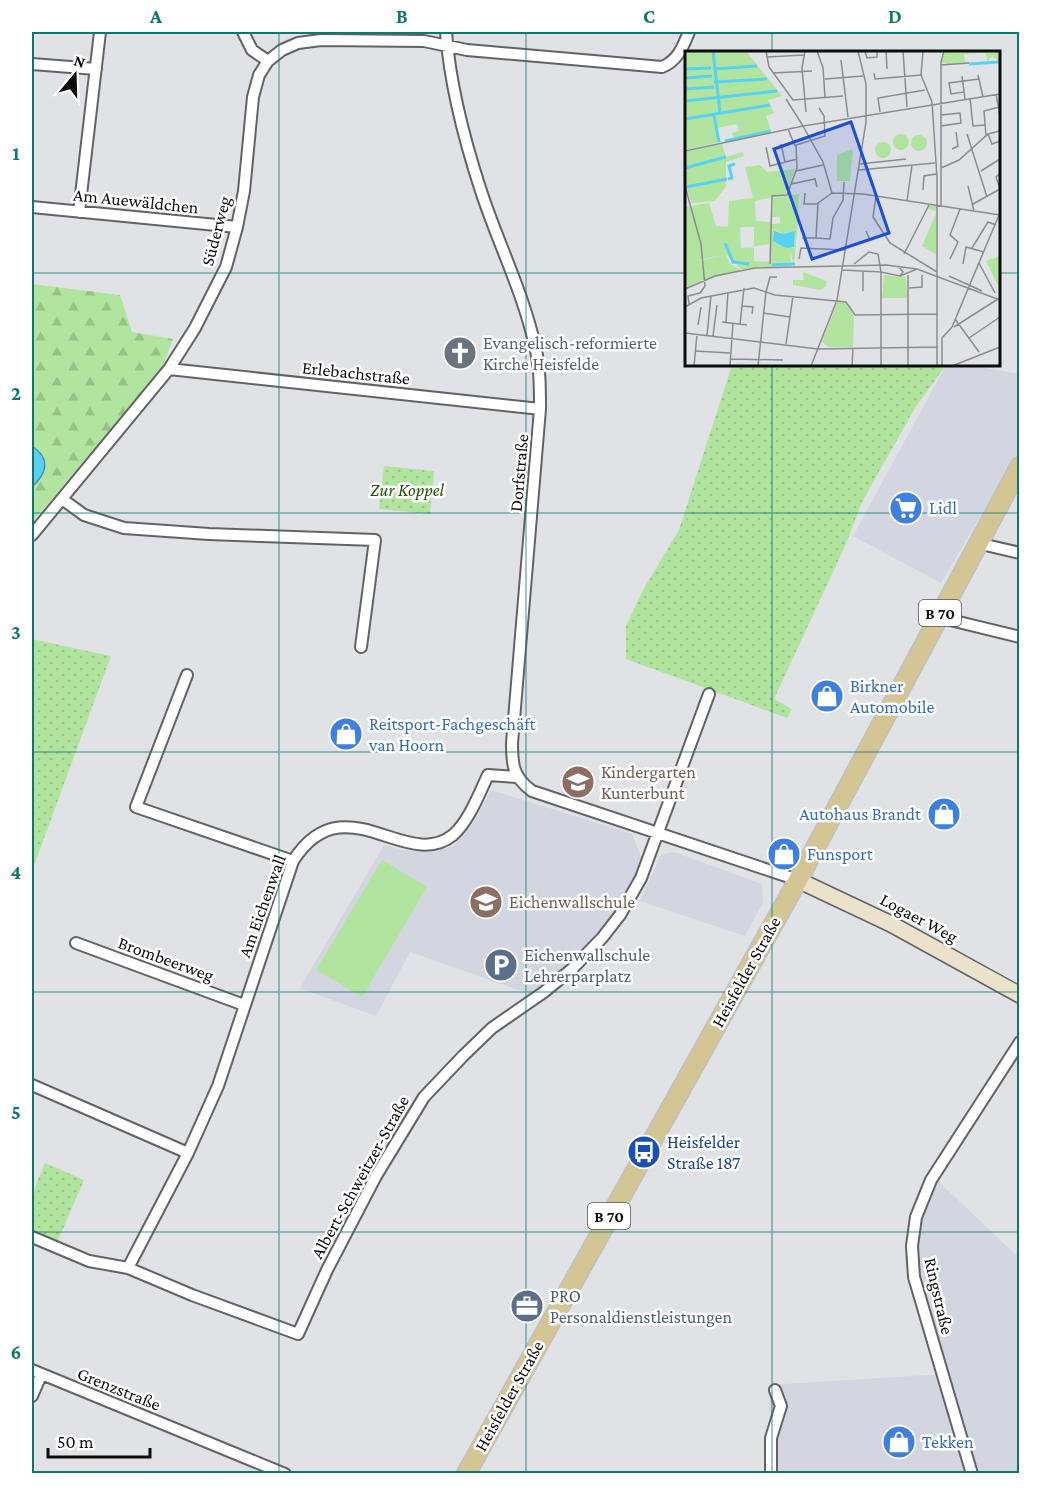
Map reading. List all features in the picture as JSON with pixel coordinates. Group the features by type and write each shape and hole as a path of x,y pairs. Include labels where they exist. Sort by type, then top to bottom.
{"main road":[{"name":"Heisfelder Straße","path":"466,1473 798,880 1020,466"}],"street":[{"path":"79,212 100,32"},
{"path":"243,32 252,50 268,61 282,50 298,43 321,40 424,41 467,50 662,67 671,63 678,55 689,32"},
{"name":"Dorfstraße","path":"446,32 452,83 460,122 481,192 524,301 536,348 539,375 540,409 512,743 512,760 517,777"},
{"name":"Süderweg","path":"32,535 169,369 195,328 226,267 244,191 253,97 259,75 268,61"},
{"path":"32,64 96,69"},
{"name":"Am Auewäldchen","path":"32,207 237,227"},
{"name":"Erlebachstraße","path":"169,369 540,409"},
{"path":"62,500 84,515 124,528 209,534 375,540 360,647"},
{"path":"977,543 1020,553"},
{"path":"938,617 1020,637"},
{"path":"187,675 136,807 293,861"},
{"path":"658,833 709,694"},
{"name":"Am Eichenwall","path":"128,1268 188,1153 218,1086 293,861 300,850 325,831 341,827 356,827 406,842 433,843 451,836 460,827 488,775 517,777"},
{"path":"517,777 532,791 798,880"},
{"name":"Albert-Schweitzer-Straße","path":"128,1268 192,1296 298,1334 327,1270 376,1176 424,1097 492,1028 544,992 572,969 602,938 620,915 640,878 658,833"},
{"name":"Logaer Weg","path":"798,880 891,924 1020,994"},
{"name":"Brombeerweg","path":"76,943 244,1005"},
{"name":"Ringstraße","path":"972,1473 914,1277 912,1246 916,1217 931,1180 1020,1042"},
{"path":"32,1085 188,1153"},
{"path":"32,1237 89,1261 128,1268"},
{"name":"Grenzstraße","path":"32,1396 36,1373 285,1473"},
{"path":"771,1473 771,1438 781,1406 775,1390"}],"shaded area":[{"path":"945,366 975,366 1019,374 1019,451 941,583 853,536"},
{"name":"Eichenwallschule","path":"491,790 632,834 642,858 634,879 616,913 598,937 571,965 533,995 410,952 376,1016 300,988 384,845 403,850 431,852 454,846 474,822"},
{"name":"Eichenwallschule","path":"674,852 762,884 763,902 745,936 640,901 661,855"},
{"path":"938,1181 1015,1254 1019,1250 1019,1473 771,1473 769,1385 944,1374 921,1282 917,1250 921,1219"}],"green space":[{"path":"32,284 120,295 132,332 173,339 162,369 32,522 32,487 42,478 32,446"},
{"path":"732,366 945,366 915,408 862,502 845,546 774,699 792,709 787,718 626,659 626,626 643,590 679,530"},
{"name":"Zur Koppel","path":"384,466 434,471 430,514 379,509"},
{"path":"32,639 111,656 32,871"},
{"path":"382,860 427,887 362,997 316,970"},
{"path":"45,1163 84,1180 56,1245 32,1235 32,1195"}],"water":[{"path":"32,446 42,456 45,466 41,477 32,487"}],"place":[{"name":"Evangelisch-reformierte Kirche Heisfelde","path":"460,353"},
{"name":"Lidl","path":"906,508"},
{"name":"Birkner Automobile","path":"827,696"},
{"name":"Reitsport-Fachgeschäft van Hoorn","path":"346,734"},
{"name":"Kindergarten Kunterbunt","path":"578,782"},
{"name":"Autohaus Brandt","path":"944,814"},
{"name":"Funsport","path":"784,854"},
{"name":"Eichenwallschule","path":"486,902"},
{"name":"Eichenwallschule Lehrerparplatz","path":"501,965"},
{"name":"Heisfelder Straße 187","path":"644,1152"},
{"name":"PRO Personaldienstleistungen","path":"527,1306"},
{"name":"Tekken","path":"899,1442"}]}
